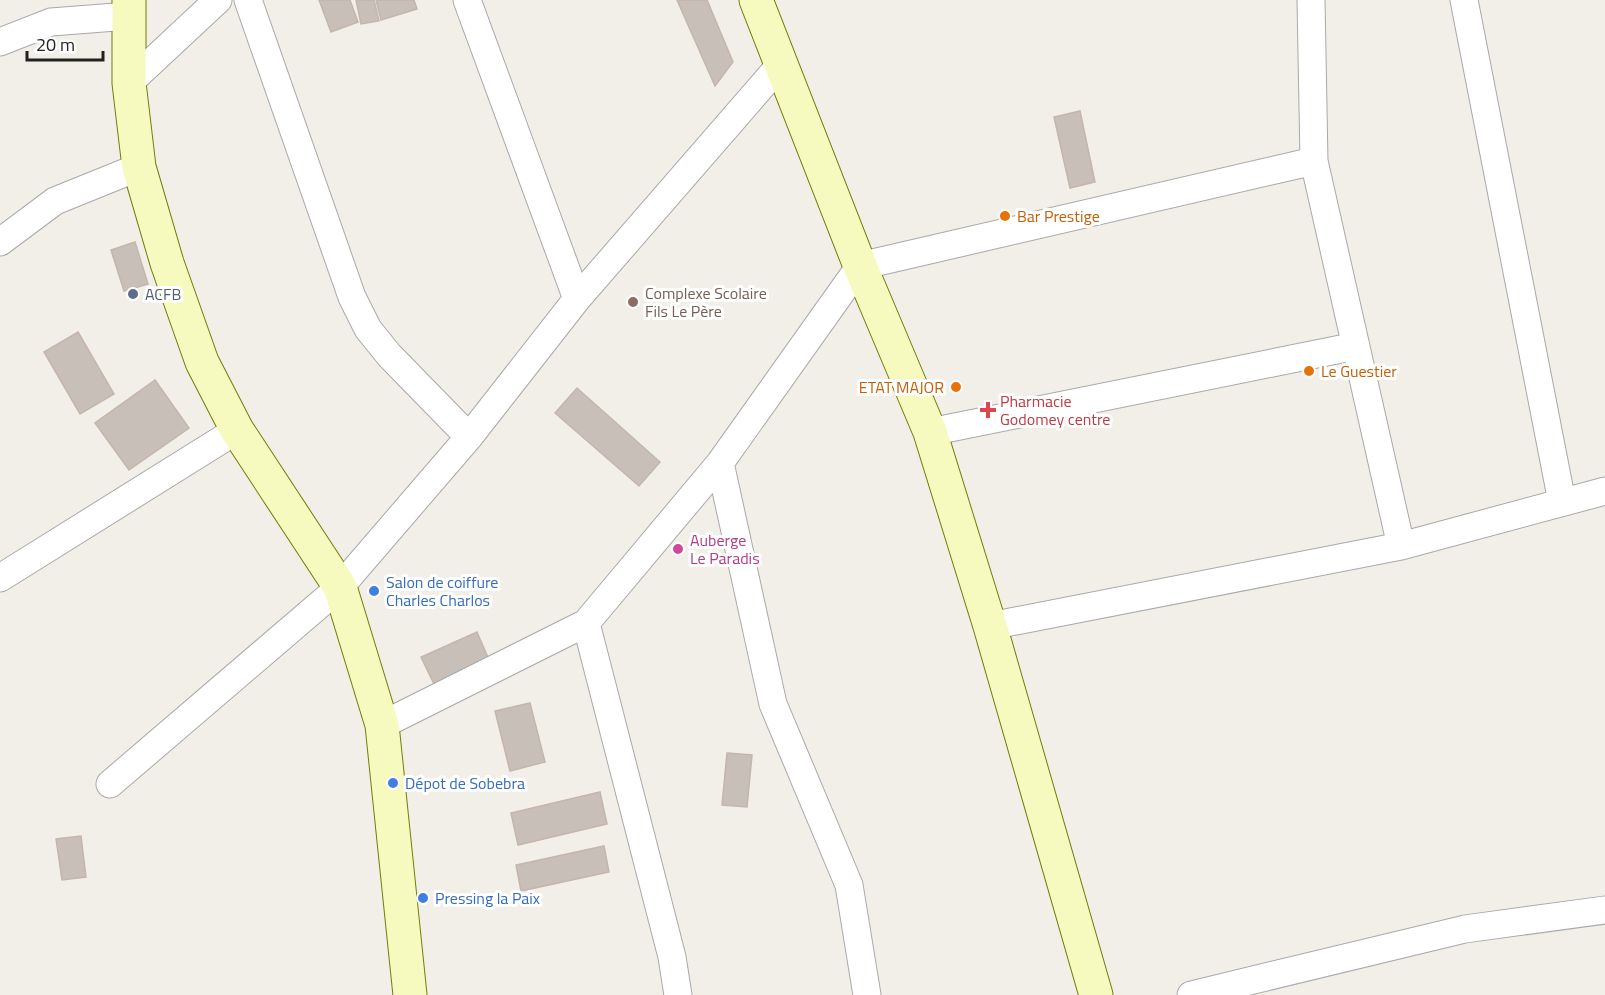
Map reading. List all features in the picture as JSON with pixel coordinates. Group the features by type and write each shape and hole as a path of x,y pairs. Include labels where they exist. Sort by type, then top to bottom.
{"main road":[{"path":"756,0 860,266 930,432 990,626 1096,995"},
{"path":"129,8 129,83 139,167 167,263 202,362 237,430 340,587 382,726 410,995"}],"street":[{"path":"129,83 218,0"},
{"path":"248,0 352,297 368,329 389,355 470,437"},
{"path":"466,0 577,299"},
{"path":"1311,0 1314,161 1401,546"},
{"path":"1464,0 1562,502"},
{"path":"0,42 51,22 129,8"},
{"path":"110,784 340,587 470,437 577,299 781,64"},
{"path":"382,726 586,623 720,463 860,266 1314,161"},
{"path":"0,242 55,201 139,167"},
{"path":"930,432 1356,346"},
{"path":"0,578 237,430"},
{"path":"720,463 772,704 849,885 867,995"},
{"path":"990,626 1401,546 1562,502 1604,493"},
{"path":"586,623 672,957 678,995"},
{"path":"1191,995 1466,929 1605,910"}],"building":[{"path":"319,0 350,0 358,22 331,32"},
{"path":"356,0 374,0 379,21 361,24"},
{"path":"376,0 414,0 417,9 381,20"},
{"path":"677,0 707,0 733,62 715,86"},
{"path":"1080,111 1095,182 1070,188 1054,117"},
{"path":"135,242 148,284 124,291 111,250"},
{"path":"78,332 114,394 80,414 44,352"},
{"path":"155,380 189,428 129,470 95,423"},
{"path":"577,388 660,462 639,486 555,413"},
{"path":"477,632 490,662 435,686 421,657"},
{"path":"530,703 545,762 510,771 495,711"},
{"path":"727,753 752,755 747,807 722,805"},
{"path":"600,792 607,824 518,845 511,813"},
{"path":"81,836 86,877 62,880 56,839"},
{"path":"604,846 609,872 521,891 516,865"}],"place":[{"name":"Bar Prestige","path":"1005,216"},
{"name":"ACFB","path":"133,294"},
{"name":"Complexe Scolaire Fils Le Père","path":"633,302"},
{"name":"Le Guestier","path":"1309,371"},
{"name":"ETAT MAJOR","path":"956,387"},
{"name":"Pharmacie Godomey centre","path":"988,410"},
{"name":"Auberge Le Paradis","path":"678,549"},
{"name":"Salon de coiffure Charles Charlos","path":"374,591"},
{"name":"Dépot de Sobebra","path":"393,783"},
{"name":"Pressing la Paix","path":"423,898"}]}
